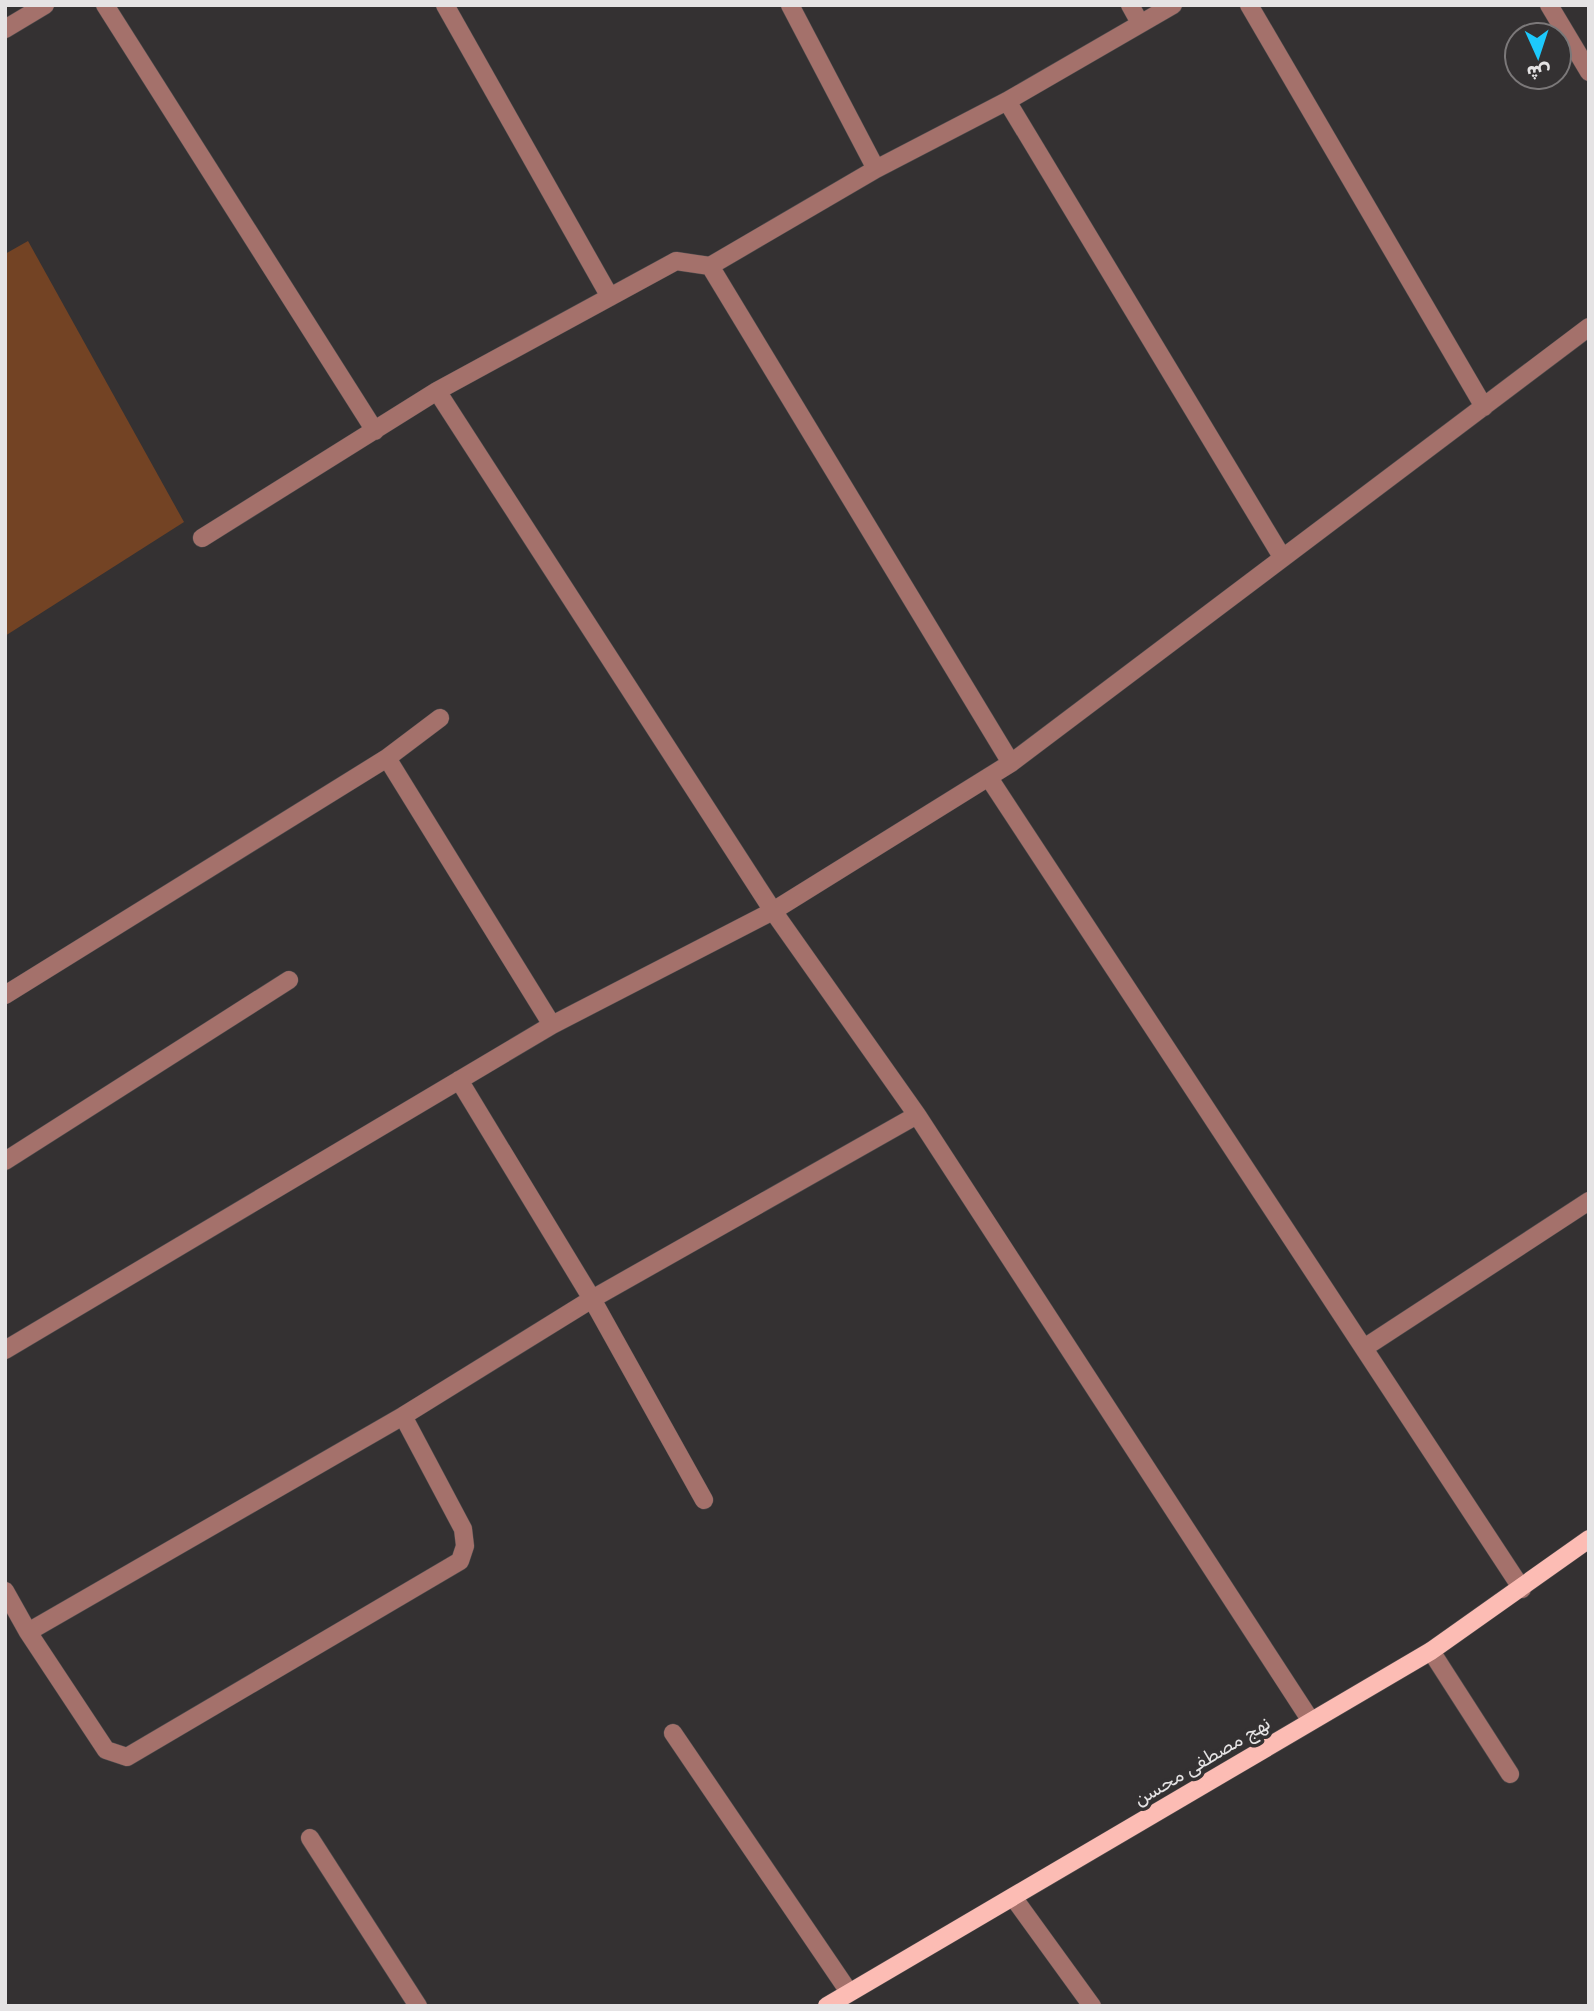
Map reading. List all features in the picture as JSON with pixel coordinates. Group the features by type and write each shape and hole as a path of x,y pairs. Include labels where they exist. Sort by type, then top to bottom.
{"main road":[{"name":"نهج مصطفى محسن","path":"827,2006 1431,1651 1589,1539"}],"street":[{"path":"5,29 45,5"},
{"path":"105,5 375,431"},
{"path":"445,5 610,297"},
{"path":"790,5 876,169"},
{"path":"1130,5 1140,23"},
{"path":"202,538 437,391 676,261 710,266 876,169 1007,101 1173,5"},
{"path":"1250,5 1484,407"},
{"path":"1549,5 1589,72"},
{"path":"1007,101 1282,557"},
{"path":"710,266 1011,763"},
{"path":"5,1350 552,1025 773,911 989,778 1589,327"},
{"path":"437,391 773,911 917,1115 1311,1721"},
{"path":"5,995 387,758 440,718"},
{"path":"387,758 552,1025"},
{"path":"989,778 1522,1589"},
{"path":"5,1161 289,980"},
{"path":"459,1080 592,1299 704,1500"},
{"path":"28,1632 403,1416 592,1299 917,1115"},
{"path":"1363,1348 1589,1201"},
{"path":"5,1591 28,1632 106,1750 127,1757 460,1561 465,1546 463,1528 403,1416"},
{"path":"1431,1651 1510,1774"},
{"path":"673,1733 849,1992"},
{"path":"310,1838 418,2006"},
{"path":"1013,1897 1092,2006"}],"shaded area":[{"path":"28,241 184,522 5,636 5,254"}]}
